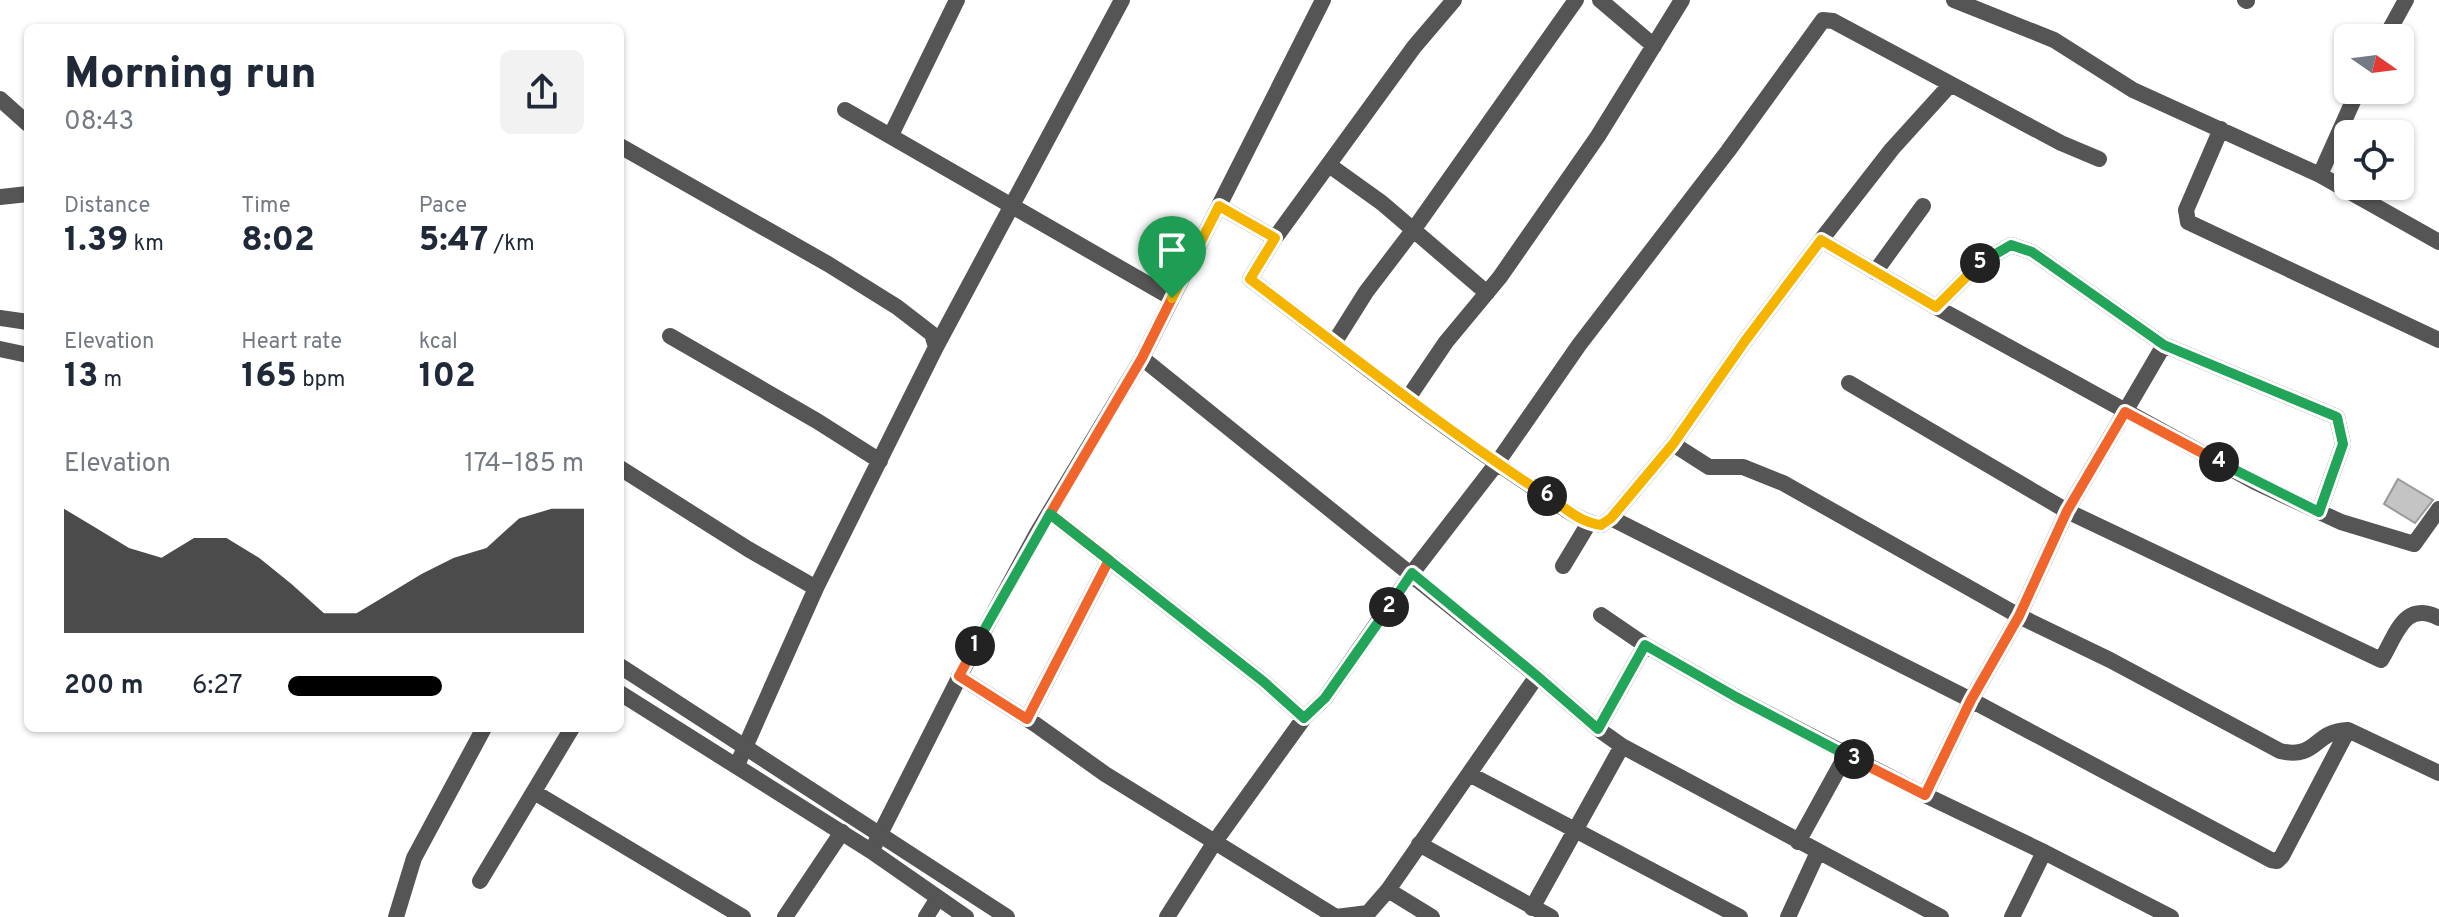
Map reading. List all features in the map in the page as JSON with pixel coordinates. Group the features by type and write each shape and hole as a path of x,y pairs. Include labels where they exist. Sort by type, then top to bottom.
{"street":[{"path":"891,135 957,0"},
{"path":"737,765 816,588 936,347 1122,0"},
{"path":"871,851 959,676 1142,358 1323,0"},
{"path":"1454,0 1414,47 1275,238 1250,279 1497,463 1589,523 1601,525 1611,518 1673,444 1821,240 1892,149 1950,85"},
{"path":"1334,343 1366,292 1576,0"},
{"path":"1600,0 1654,46"},
{"path":"1408,398 1598,136 1682,0"},
{"path":"1954,0 2054,40 2133,90 2320,175 2439,242"},
{"path":"2393,24 2406,0"},
{"path":"1167,917 1216,840 1304,718 1325,698 1579,345 1728,151 1823,20 1833,21 2061,143 2099,159"},
{"path":"0,99 24,120"},
{"path":"2320,175 2352,104"},
{"path":"845,110 1172,298"},
{"path":"2221,129 2186,210 2188,222 2439,340"},
{"path":"624,148 828,264 897,307 932,334 936,347"},
{"path":"1329,165 1414,229 1487,293"},
{"path":"0,197 24,194"},
{"path":"1219,206 1275,238"},
{"path":"1875,272 1923,206"},
{"path":"1821,240 2125,412 2255,482 2341,522 2414,544 2439,509"},
{"path":"1936,307 1980,263 2011,245 2032,252 2164,345 2337,417 2343,444 2319,512"},
{"path":"0,318 24,321"},
{"path":"670,336 880,461"},
{"path":"1925,795 1971,700 2019,616 2067,511 2164,345"},
{"path":"0,349 24,354"},
{"path":"1142,358 1412,573 1622,746 1941,917"},
{"path":"1849,383 2067,511 2381,660 2404,621 2413,612 2425,611 2439,618"},
{"path":"1673,444 1709,467 1743,467 1783,483 2019,616 2123,667 2280,751 2295,755 2308,751 2332,730 2348,730 2439,773"},
{"path":"624,471 816,588"},
{"path":"1050,514 1264,682 1304,718"},
{"path":"1611,518 1971,700 2271,860 2277,861 2282,856 2348,730"},
{"path":"1563,566 1589,523"},
{"path":"1027,719 1109,560"},
{"path":"1601,615 1645,645 1736,697 2171,917"},
{"path":"1598,729 1645,645"},
{"path":"624,669 1007,917"},
{"path":"959,676 1105,774 1336,917 1368,913 1388,890 1537,676"},
{"path":"624,695 842,832 966,917"},
{"path":"396,917 414,858 482,732"},
{"path":"480,881 570,732"},
{"path":"1532,908 1622,746"},
{"path":"1798,842 1846,755"},
{"path":"1469,774 1740,917"},
{"path":"534,792 743,917"},
{"path":"785,917 842,832"},
{"path":"1419,844 1551,917"},
{"path":"1788,917 1818,852"},
{"path":"2012,917 2044,852"},
{"path":"1388,890 1432,917"},
{"path":"926,917 938,898"}],"building":[{"path":"2398,479 2433,500 2415,523 2384,504"}],"route":[{"path":"1172,298 1142,358 1050,514 1109,560 1027,719 959,676 1050,514 1172,608 1304,718 1325,698 1412,573 1598,729 1645,645 1736,697 1925,795 1971,700 2019,616 2067,511 2125,412 2255,482 2319,512 2343,444 2337,417 2164,345 2032,252 2011,245 1980,263 1936,307 1821,240 1673,444 1611,518 1601,525 1575,516 1497,463 1250,279 1275,238 1219,206 1172,298"}]}
